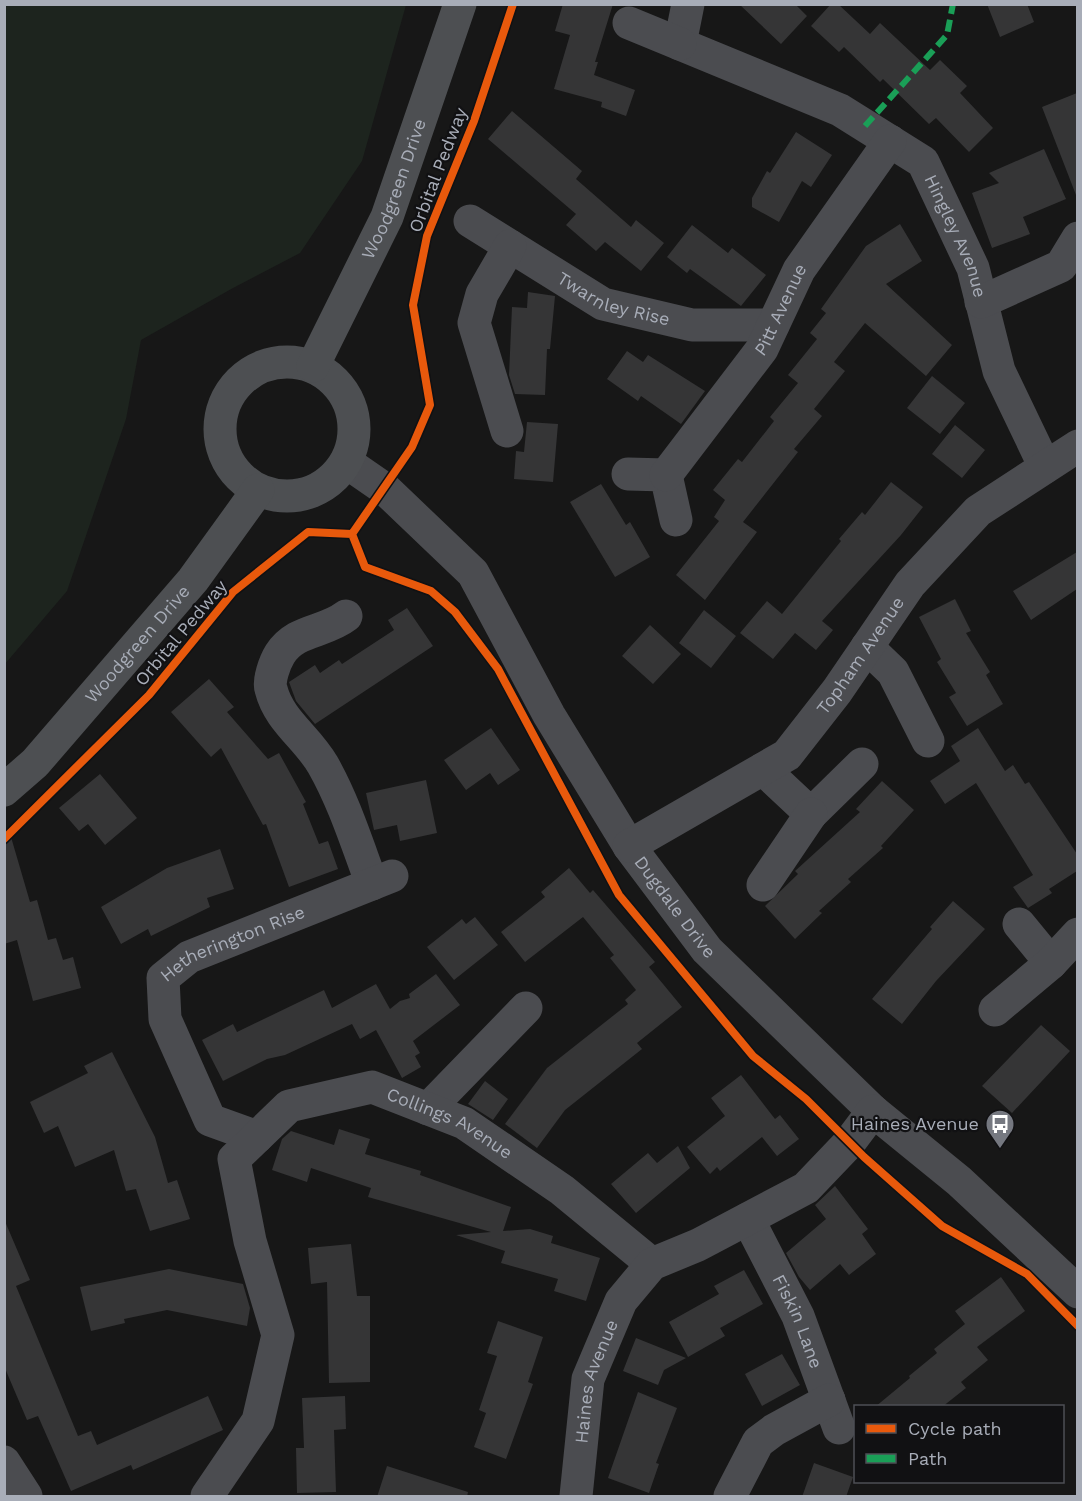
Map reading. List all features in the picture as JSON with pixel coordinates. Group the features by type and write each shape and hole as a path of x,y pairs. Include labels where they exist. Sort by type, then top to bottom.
{"main road":[{"name":"Woodgreen Drive","path":"313,366 387,216 460,4"},
{"path":"292,361 313,366 329,376 343,390 351,406 354,435 346,462 326,484 298,495 278,496 258,490 241,478 229,461 221,442 220,421 226,401 237,384 252,370 272,363 292,361"},
{"name":"Woodgreen Drive","path":"4,790 35,763 193,580 258,490"}],"street":[{"path":"680,44 688,4"},
{"name":"Hingley Avenue","path":"629,23 840,111 923,162 973,268 999,370 1045,467"},
{"name":"Pitt Avenue","path":"666,475 762,349 799,270 890,141"},
{"name":"Twarnley Rise","path":"470,221 603,304 692,325 773,325"},
{"path":"981,302 1061,266 1077,238"},
{"path":"507,431 474,323 482,294 510,246"},
{"name":"Topham Avenue","path":"629,846 787,755 867,647 910,584 978,511 1077,446"},
{"name":"Dugdale Drive","path":"346,462 385,489 473,573 549,715 629,846 707,950 873,1111 960,1181 1077,1292"},
{"path":"627,474 666,475 676,520"},
{"name":"Hetherington Rise","path":"257,1137 210,1120 165,1019 163,978 189,957 382,880 332,781 310,746 284,719 270,687 279,655 289,643 298,636 336,623 346,616"},
{"path":"867,647 893,672 928,741"},
{"path":"763,885 810,814 862,764"},
{"path":"763,769 810,814"},
{"path":"1019,924 1052,963"},
{"path":"995,1010 1052,963 1077,934"},
{"path":"428,1109 526,1008"},
{"name":"Collings Avenue","path":"207,1497 258,1421 278,1335 250,1241 234,1159 289,1106 372,1087 464,1123 562,1190 652,1264"},
{"name":"Haines Avenue","path":"576,1497 588,1379 621,1301 652,1264 698,1245 806,1188 849,1143 873,1111"},
{"name":"Fiskin Lane","path":"730,1497 758,1442 774,1430 834,1414 798,1316 748,1219"},
{"path":"4,1462 25,1496"}],"shaded area":[{"path":"5,4 406,5 362,161 300,253 141,340 126,419 67,591 5,664"}],"building":[{"path":"563,4 613,4 595,62 598,62 594,75 635,90 626,116 601,107 602,102 554,89 570,35 555,31"},
{"path":"739,4 795,4 807,16 781,44"},
{"path":"831,4 838,4 870,34 880,23 930,70 940,60 967,86 960,93 993,128 969,152 936,118 929,124 883,79 880,82 844,47 839,52 811,26"},
{"path":"987,4 1027,4 1034,22 1000,37"},
{"path":"1077,93 1077,195 1076,195 1042,107"},
{"path":"512,111 582,171 576,179 631,227 636,220 664,243 641,271 605,242 596,251 566,225 576,214 488,139"},
{"path":"796,132 832,155 811,187 802,181 779,222 752,207 752,198 767,171 770,173"},
{"path":"1044,149 1066,199 1023,217 1030,234 992,248 972,193 999,183 989,173"},
{"path":"900,224 922,261 886,284 952,345 926,376 865,323 834,362 845,371 814,409 822,416 794,449 798,452 743,522 757,532 705,600 676,575 719,521 714,517 725,500 713,490 738,459 742,462 774,421 770,417 798,383 788,375 817,339 810,333 826,313 821,309 866,246"},
{"path":"692,225 728,253 732,248 766,275 741,306 690,269 687,273 667,257"},
{"path":"528,292 555,296 550,349 547,349 545,395 515,394 509,375 512,307 527,308"},
{"path":"627,351 643,362 648,355 705,391 681,424 641,396 638,401 607,379"},
{"path":"932,376 965,403 940,434 907,408"},
{"path":"527,422 558,424 553,482 514,479 516,451 524,452"},
{"path":"955,425 985,450 962,478 932,454"},
{"path":"891,482 923,507 901,535 822,621 833,630 816,650 795,633 773,659 740,633 767,601 782,614 841,541 839,539 862,512 865,515"},
{"path":"601,484 626,525 630,522 650,557 615,577 570,502"},
{"path":"1077,552 1077,589 1031,620 1013,591"},
{"path":"955,599 971,631 966,633 990,672 986,675 1003,704 967,726 949,697 956,693 937,662 941,659 919,617"},
{"path":"407,608 433,646 315,724 296,701 289,682 315,665 320,673 339,660 342,664 394,630 388,620"},
{"path":"704,610 736,636 711,668 679,643"},
{"path":"650,625 681,654 653,684 622,656"},
{"path":"209,679 234,707 227,712 268,759 279,753 306,802 303,804 319,844 328,841 338,869 289,887 266,824 263,825 221,748 211,757 171,712"},
{"path":"491,728 520,770 498,785 490,773 466,790 444,760"},
{"path":"978,728 1005,771 1013,765 1025,784 1029,782 1077,854 1077,871 1049,889 1052,893 1028,908 1013,887 1033,875 976,783 945,804 930,781 960,761 951,746"},
{"path":"100,774 137,818 105,845 88,824 79,831 59,808"},
{"path":"426,780 437,833 400,841 397,825 374,830 366,793"},
{"path":"882,781 914,810 881,846 883,848 848,879 851,882 819,911 822,913 795,939 765,906 798,874 795,871 860,812 856,809"},
{"path":"11,837 30,902 37,900 48,940 56,938 63,960 73,957 81,988 33,1001 17,940 4,944 4,838"},
{"path":"220,849 234,889 207,898 210,907 151,936 148,929 121,944 101,907 167,868"},
{"path":"569,868 590,893 593,890 655,962 649,967 682,1007 637,1043 642,1049 565,1110 537,1148 505,1124 547,1068 628,1004 625,1000 636,990 610,958 614,955 583,917 525,962 501,932 545,897 541,892"},
{"path":"953,901 985,929 936,981 902,1024 872,999"},
{"path":"475,917 498,945 454,980 427,947 462,919 466,924"},
{"path":"436,974 460,1005 413,1041 420,1053 415,1056 421,1067 402,1078 376,1030 360,1039 352,1024 285,1055 267,1059 223,1081 202,1040 233,1024 237,1032 324,990 332,1008 376,984 390,1009 400,1001 410,998 409,994"},
{"path":"1041,1025 1070,1051 1012,1113 982,1086"},
{"path":"112,1052 155,1137 168,1183 177,1180 190,1219 150,1231 136,1189 126,1191 114,1150 75,1167 58,1126 44,1133 30,1102 88,1073 84,1066"},
{"path":"741,1075 775,1119 780,1115 799,1139 777,1156 762,1137 720,1171 717,1167 710,1174 687,1147 725,1116 711,1098"},
{"path":"485,1081 508,1099 493,1120 468,1104"},
{"path":"339,1129 370,1139 365,1154 421,1171 420,1175 511,1207 503,1231 530,1229 553,1236 551,1243 600,1258 586,1301 554,1291 558,1279 501,1263 505,1251 456,1235 491,1232 368,1197 371,1188 311,1168 307,1182 272,1170 282,1139 291,1131 334,1145"},
{"path":"678,1146 690,1168 636,1213 611,1184 648,1153 657,1163"},
{"path":"835,1186 868,1229 862,1234 876,1254 849,1275 840,1264 810,1290 799,1277 786,1253 826,1219 815,1205"},
{"path":"4,1219 30,1280 16,1286 78,1436 91,1431 97,1445 208,1396 223,1430 133,1470 131,1465 71,1491 38,1416 27,1420 4,1366"},
{"path":"351,1244 357,1296 370,1296 370,1382 329,1383 327,1282 311,1284 308,1248"},
{"path":"169,1269 243,1284 250,1308 247,1326 167,1310 124,1319 125,1323 91,1331 80,1287"},
{"path":"744,1270 763,1304 720,1328 725,1336 688,1357 669,1322 719,1294 714,1286"},
{"path":"1001,1277 1025,1311 977,1347 988,1360 961,1382 966,1388 945,1405 877,1405 937,1353 934,1349 965,1324 955,1311"},
{"path":"498,1321 543,1337 528,1382 533,1384 506,1459 474,1447 486,1413 479,1410 497,1356 487,1353"},
{"path":"636,1338 686,1358 664,1370 658,1385 623,1371"},
{"path":"782,1354 800,1385 762,1406 745,1374"},
{"path":"638,1392 677,1408 656,1463 659,1464 649,1493 608,1478"},
{"path":"345,1396 346,1429 334,1430 336,1492 297,1493 296,1448 304,1448 302,1398"},
{"path":"814,1463 853,1477 846,1497 802,1497"},
{"path":"387,1466 468,1492 467,1497 377,1497"}],"marked path":[{"path":"865,126 947,35 953,4"}],"cycle path":[{"name":"Orbital Pedway","path":"4,839 149,695 233,592 308,532 352,534 412,447 430,405 413,305 427,236 474,121 513,4"},
{"path":"352,534 365,567 431,591 455,612 498,669 619,895 753,1056 806,1099 864,1157 942,1226 1027,1274 1078,1326"}],"place":[{"name":"Haines Avenue","path":"1000,1150"}]}
